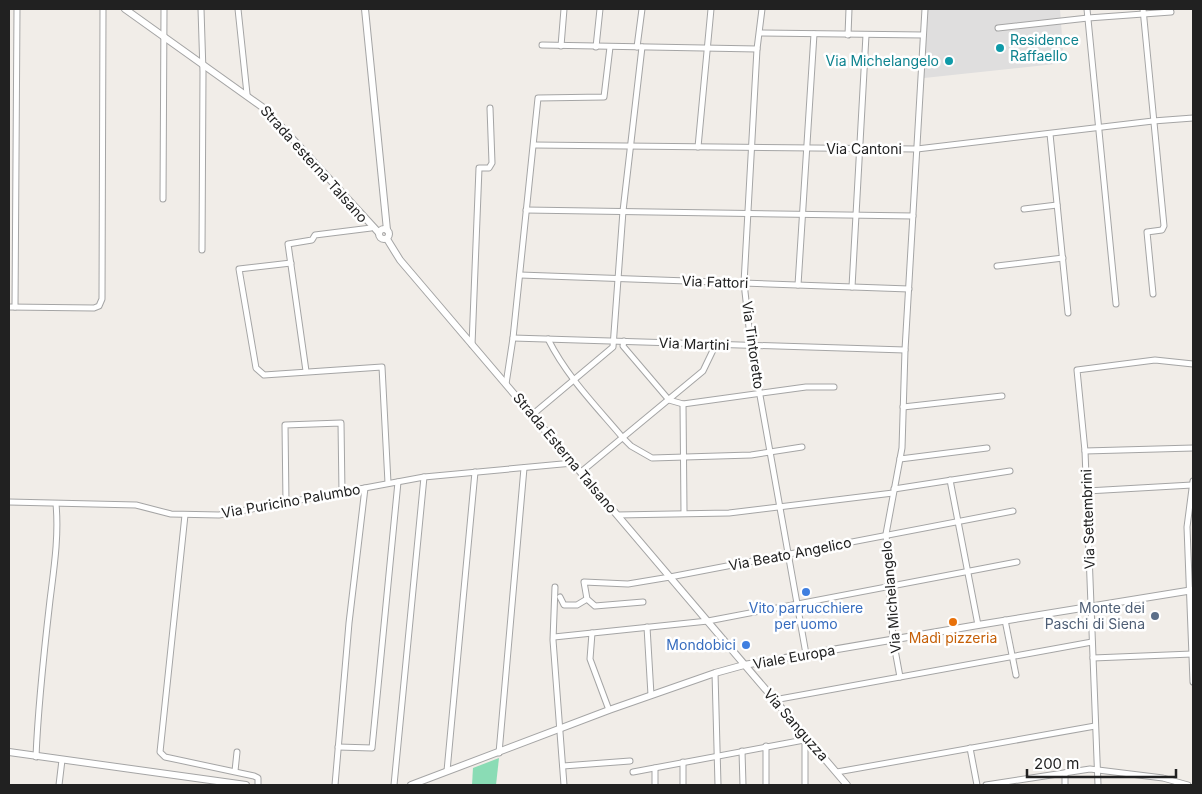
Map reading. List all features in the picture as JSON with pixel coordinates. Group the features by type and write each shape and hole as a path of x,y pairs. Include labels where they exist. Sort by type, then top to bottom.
{"street":[{"path":"17,9 12,307 94,308 99,306 102,299 103,9"},
{"name":"Strada esterna Talsano","path":"126,9 247,94 290,134 371,228 379,233"},
{"path":"163,199 164,9"},
{"path":"200,9 203,72 202,250"},
{"path":"238,9 247,94"},
{"path":"365,9 387,230 389,234 387,239 380,238 379,233 382,230 387,230"},
{"path":"561,46 564,9"},
{"path":"596,47 600,9"},
{"path":"532,415 614,347 623,212 640,47 642,9"},
{"path":"698,147 711,9"},
{"name":"Via Tintoretto","path":"762,9 751,147 744,283 769,452 806,654"},
{"path":"848,35 849,9"},
{"name":"Via Michelangelo","path":"900,677 893,639 886,534 900,459 925,9"},
{"path":"1087,9 1097,129 1116,304"},
{"path":"1143,11 1164,226 1162,230 1147,232 1153,294"},
{"path":"998,28 1143,11 1171,12"},
{"path":"760,33 923,35"},
{"path":"798,285 814,34"},
{"path":"852,287 866,35"},
{"path":"542,45 758,49"},
{"path":"506,384 513,338 538,98 604,97 610,47"},
{"path":"472,345 480,168 489,168 492,163 490,108"},
{"name":"Via Cantoni","path":"534,145 917,149 1193,118"},
{"path":"1050,134 1068,314"},
{"path":"1024,209 1057,205"},
{"path":"526,210 913,216"},
{"path":"306,371 288,244 312,240 315,234 371,228"},
{"name":"Strada Esterna Talsano","path":"387,239 400,260 744,665"},
{"path":"997,266 1063,258"},
{"path":"291,263 239,269 256,368 264,375 382,367 388,483"},
{"name":"Via Fattori","path":"520,275 909,289"},
{"name":"Via Martini","path":"513,338 905,350"},
{"path":"548,339 558,360 573,380 623,438 631,446 652,458 751,455 802,446"},
{"path":"624,341 624,346 669,400 683,404 806,387 834,387"},
{"path":"581,472 703,372 716,344"},
{"name":"Via Settembrini","path":"1098,785 1085,451 1077,370 1155,360 1193,364"},
{"path":"903,407 1002,396"},
{"path":"683,404 684,512"},
{"path":"286,503 285,425 341,423 342,493"},
{"path":"900,459 987,448"},
{"path":"1085,451 1193,448"},
{"name":"Via Puricino Palumbo","path":"9,502 136,505 185,516 219,515 424,477 573,463"},
{"path":"499,753 524,468"},
{"path":"617,515 684,512 729,513 894,491 1010,471"},
{"path":"447,771 475,472"},
{"path":"394,785 424,477"},
{"path":"950,480 978,624"},
{"path":"338,747 372,748 398,482"},
{"path":"1087,491 1193,483 1187,527 1191,591 1193,682"},
{"path":"335,785 348,623 365,488"},
{"path":"36,757 37,710 56,552 58,521 56,504"},
{"name":"Via Beato Angelico","path":"587,599 584,582 628,584 1013,511"},
{"path":"185,516 160,752 165,757 235,771 258,778 258,785"},
{"path":"554,637 708,621 1017,562"},
{"path":"555,587 554,637 564,785"},
{"name":"Viale Europa","path":"411,785 609,710 715,673 744,665 978,624 1191,591"},
{"path":"560,597 564,605 576,605 587,599 595,606 643,602"},
{"path":"1005,620 1016,675"},
{"path":"648,627 651,695"},
{"path":"592,633 590,659 609,710"},
{"path":"774,700 1013,658 1092,642"},
{"path":"1093,658 1192,654"},
{"name":"Via Sanguzza","path":"744,665 805,739 847,785"},
{"path":"715,673 718,785"},
{"path":"836,772 1095,726"},
{"path":"633,772 805,739 805,785"},
{"path":"766,746 766,785"},
{"path":"970,748 977,785"},
{"path":"742,751 743,785"},
{"path":"9,752 246,785"},
{"path":"235,771 237,752"},
{"path":"59,785 62,760"},
{"path":"562,766 630,761"},
{"path":"683,762 684,785"},
{"path":"655,768 655,785"},
{"path":"986,785 1022,783 1090,769 1163,778 1188,785"},
{"path":"1065,773 1065,785"}],"shaded area":[{"path":"927,9 1060,9 1064,63 924,78"}],"green space":[{"path":"499,758 496,785 472,785 473,768"}],"place":[{"name":"Residence Raffaello","path":"1000,48"},
{"name":"Via Michelangelo","path":"949,61"},
{"name":"Vito parrucchiere per uomo","path":"806,592"},
{"name":"Monte dei Paschi di Siena","path":"1155,616"},
{"name":"Madì pizzeria","path":"953,622"},
{"name":"Mondobici","path":"746,645"}]}
